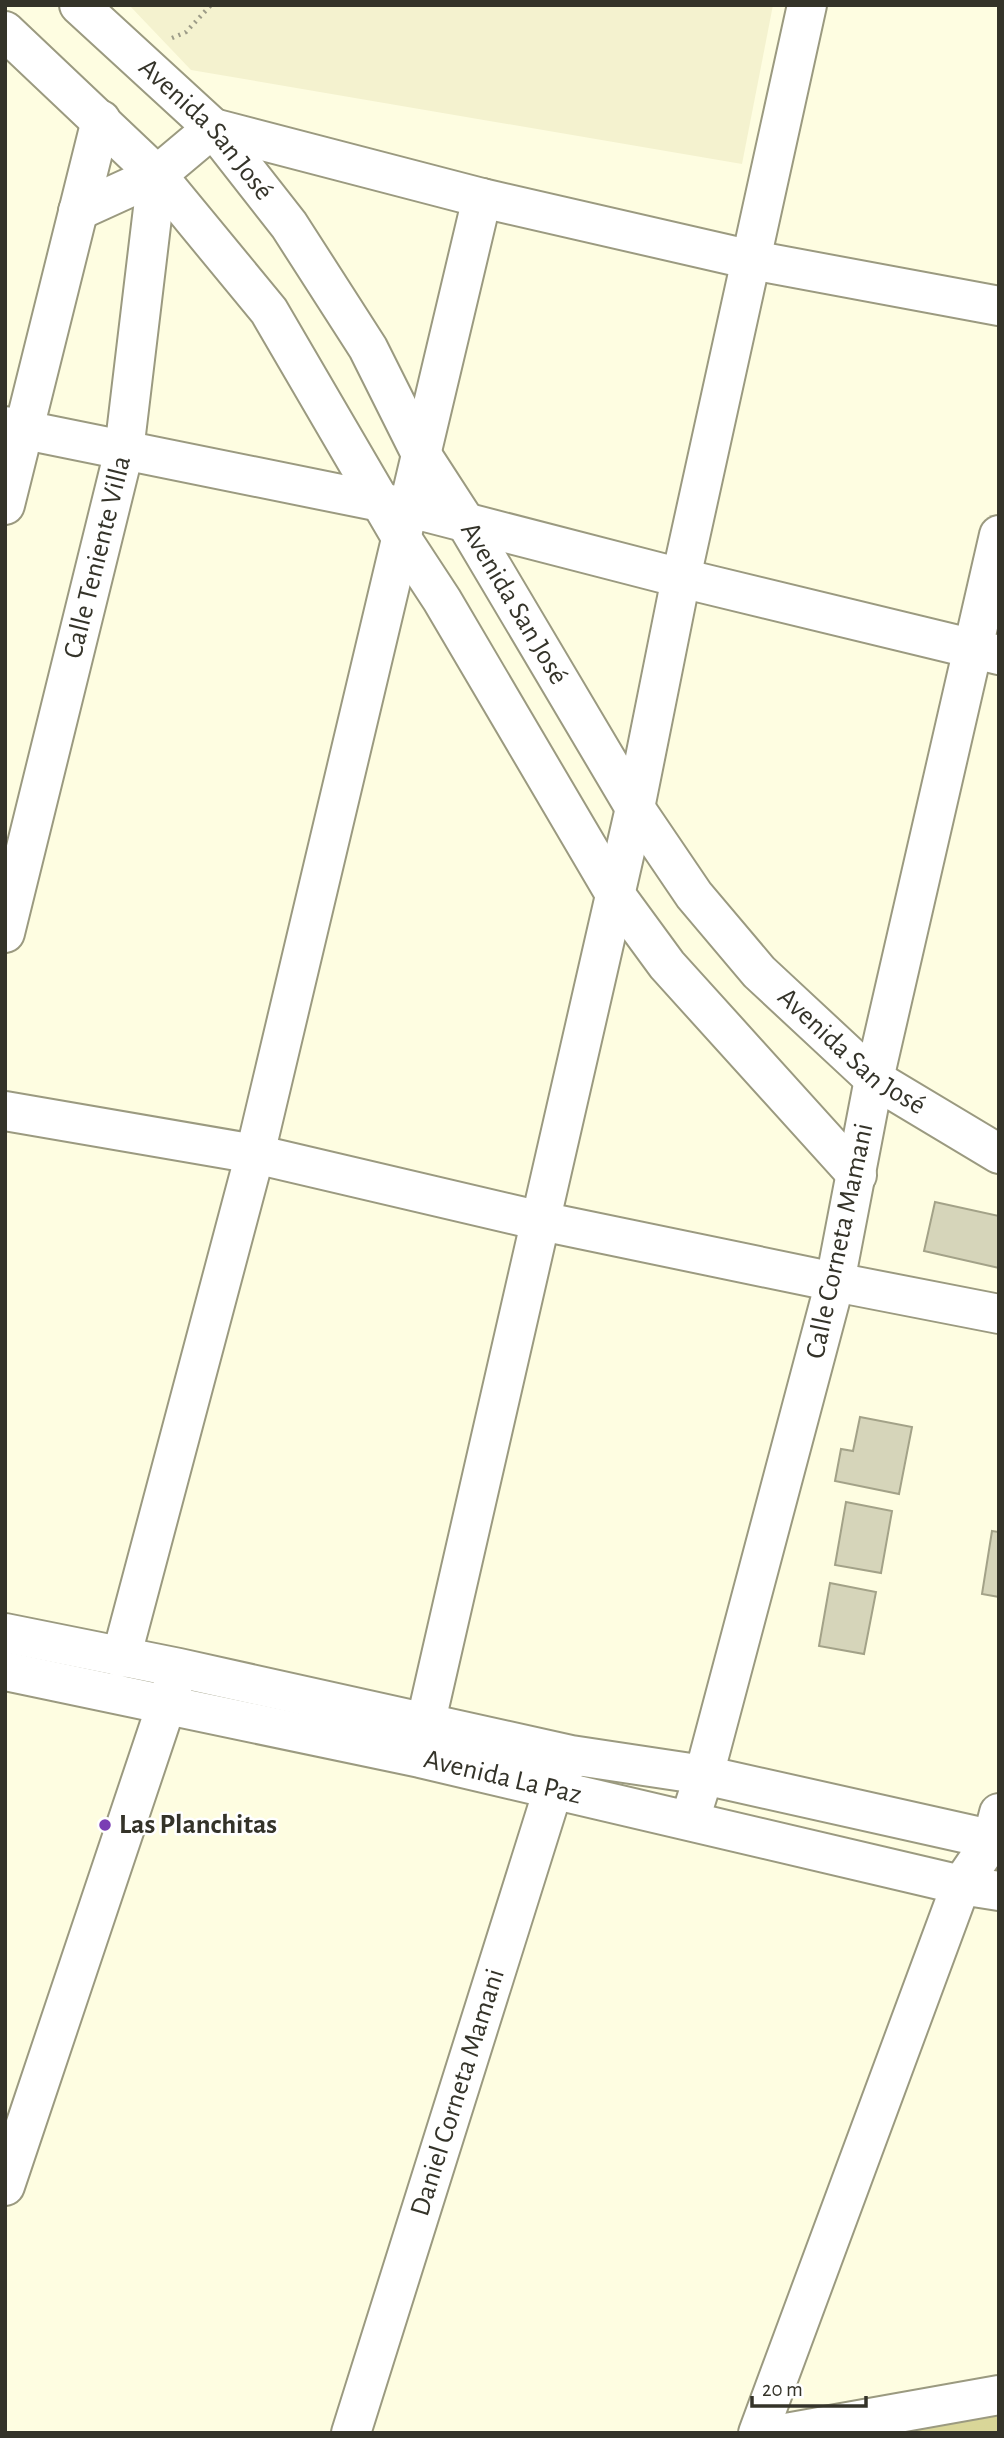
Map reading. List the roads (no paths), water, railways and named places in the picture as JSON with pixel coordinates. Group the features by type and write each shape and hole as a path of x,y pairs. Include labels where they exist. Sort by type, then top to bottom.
{"street":[{"name":"Avenida San José","path":"79,5 213,128 289,225 361,337 420,452 466,523 635,808 694,895 759,972 874,1079 999,1154"},
{"path":"423,1740 635,808 681,578 807,5"},
{"path":"9,37 157,175 269,311 398,517 442,600 615,894 667,965 857,1175"},
{"path":"5,505 15,428 78,211 101,120"},
{"path":"78,211 157,175 213,128 482,198 752,260 999,306"},
{"name":"Calle Teniente Villa","path":"5,933 124,451 157,175"},
{"path":"121,1658 255,1154 398,517 420,452 482,198"},
{"path":"15,428 124,451 398,517 466,523 985,652"},
{"name":"Calle Corneta Mamani","path":"690,1819 835,1282 874,1079 985,652 999,535"},
{"path":"5,1111 255,1154 541,1221 999,1314"},
{"name":"Avenida La Paz","path":"5,1633 179,1668 423,1740 553,1790 690,1819 961,1885 999,1891"},
{"path":"5,2186 179,1668"},
{"name":"Avenida La Paz","path":"5,1671 168,1707 423,1740 571,1755 704,1775 997,1831"},
{"name":"Daniel Corneta Mamani","path":"351,2433 553,1790 571,1755"},
{"path":"758,2433 961,1885 997,1831"},
{"path":"786,2433 999,2395"}],"place":[{"name":"Las Planchitas","path":"105,1825"}]}
